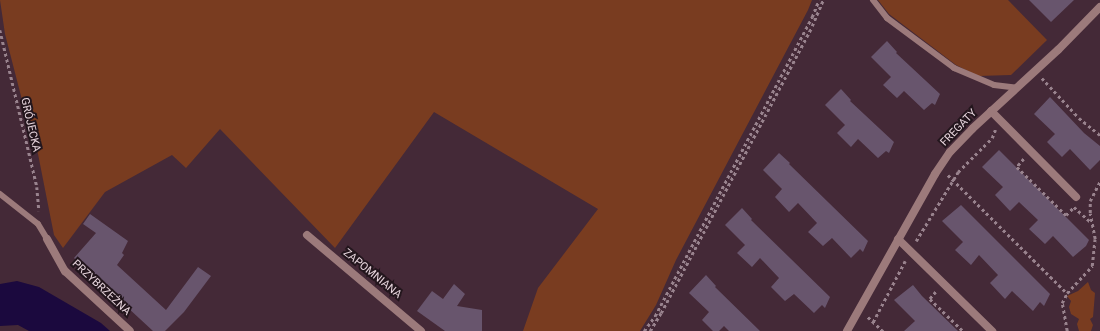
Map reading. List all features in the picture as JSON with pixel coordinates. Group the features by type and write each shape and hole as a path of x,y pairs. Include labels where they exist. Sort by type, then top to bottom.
{"street":[{"name":"FREGATY","path":"846,331 898,239 950,152 991,111 1058,50 1100,7"},
{"path":"991,111 1076,197"},
{"name":"ZAPOMNIANA","path":"307,235 422,331"},
{"name":"PRZYBRZEŻNA","path":"47,239 55,256 66,271 130,331"},
{"path":"898,239 992,331"}],"lane":[{"path":"873,0 887,18 954,68 994,85 1016,88"},
{"path":"0,194 38,224 47,239"}],"path":[{"path":"644,331 655,316 805,31 818,0"},
{"path":"650,331 661,313 812,26 823,0"},
{"name":"GRÓJECKA","path":"0,30 37,187 38,224"},
{"path":"1036,83 1041,78 1079,118 1100,134"},
{"path":"873,322 910,251 958,172 992,138 1002,123"},
{"path":"996,130 1000,135"},
{"path":"1020,154 1025,159 1017,167 1066,215 1074,207 1092,223"},
{"path":"940,167 1067,293"},
{"path":"1067,331 1062,303 1067,293 1092,266 1095,239 1090,201 1100,181"},
{"path":"906,259 911,264"},
{"path":"937,290 930,299 963,331"},
{"path":"859,308 883,331"}],"shaded area":[{"path":"0,0 812,0 676,260 656,305 640,331 523,331 538,288 598,209 434,112 335,248 220,129 186,168 172,155 105,192 63,248 54,235 38,154 29,127 5,34"},
{"path":"878,0 1008,0 1047,40 1011,75 978,76 956,65 889,14"},
{"path":"17,281 39,287 101,323 110,331 29,331 18,325 0,326 0,284"},
{"path":"1088,282 1091,290 1095,293 1093,317 1090,319 1093,325 1091,331 1079,331 1077,324 1079,319 1071,314 1069,307 1071,301 1067,296 1078,291"}],"building":[{"path":"1029,0 1074,0 1051,22"},
{"path":"887,41 897,52 896,53 940,94 935,105 932,103 924,110 904,91 897,98 883,85 891,77 871,57"},
{"path":"841,89 851,100 850,101 894,142 889,153 886,151 878,158 858,139 851,147 837,133 845,125 825,105"},
{"path":"1050,97 1084,133 1100,146 1100,160 1090,170 1070,149 1062,157 1047,142 1055,134 1034,114"},
{"path":"999,150 1089,240 1086,246 1073,257 1053,236 1045,244 1029,229 1038,220 1019,202 1010,211 995,195 1003,187 982,167"},
{"path":"779,153 868,241 863,252 860,249 851,258 832,238 823,246 808,232 817,223 798,203 789,212 775,197 782,189 763,170"},
{"path":"961,205 1050,294 1044,306 1040,302 1033,311 1012,291 1005,299 990,283 998,275 979,255 971,265 955,250 963,242 942,221"},
{"path":"742,208 752,219 751,220 830,297 825,308 822,305 814,313 794,294 785,301 771,287 779,278 760,258 752,267 737,253 745,245 725,225"},
{"path":"90,214 128,241 122,253 124,255 117,265 166,310 198,267 211,276 184,312 165,331 153,331 74,258 96,233 83,224"},
{"path":"706,275 716,286 715,287 760,331 729,331 724,326 719,331 713,331 702,320 709,312 689,293"},
{"path":"454,284 465,294 457,306 482,310 482,331 445,331 417,311 432,291 443,299"},
{"path":"913,285 922,296 958,331 904,331 915,321 894,300"}]}
